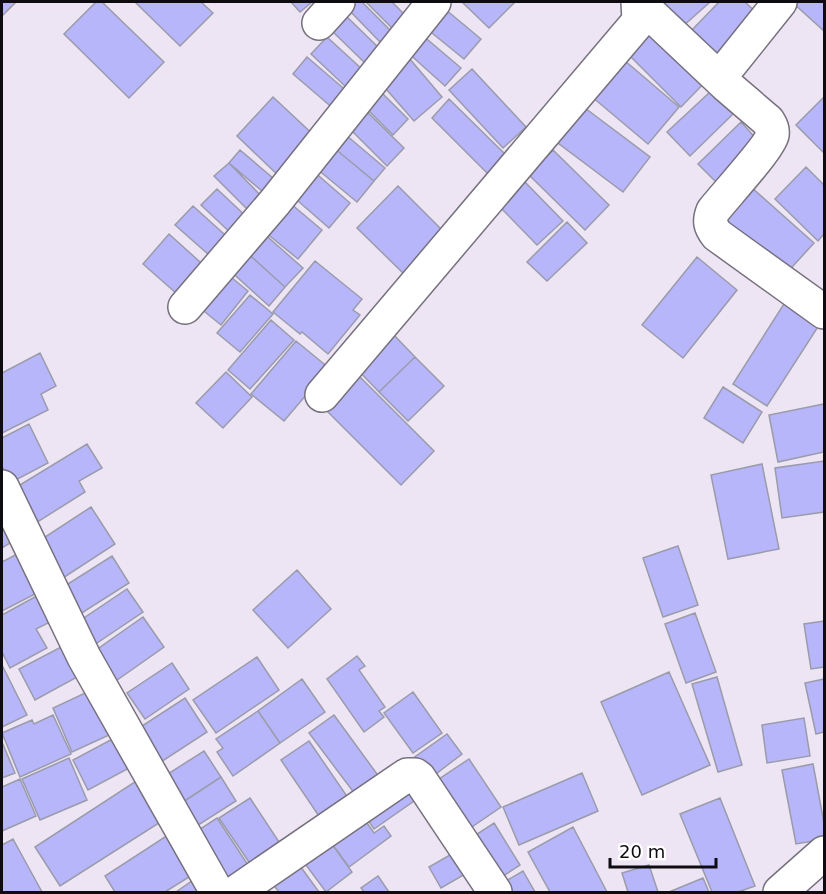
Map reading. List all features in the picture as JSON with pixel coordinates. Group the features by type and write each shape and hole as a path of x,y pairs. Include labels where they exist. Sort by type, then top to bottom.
{"street":[{"path":"185,307 275,202 434,2"},
{"path":"638,2 768,121 772,128 773,134 766,147 713,211 710,220 711,228 717,235 825,312"},
{"path":"322,395 639,21 638,2"},
{"path":"726,84 724,72 780,2"},
{"path":"2,488 84,657 217,892"},
{"path":"236,892 407,776 415,775 495,892"},
{"path":"780,892 825,853"}],"building":[{"path":"2,2 16,2 2,16"},
{"path":"96,2 102,2 164,62 129,98 64,34"},
{"path":"135,2 201,2 213,13 180,46"},
{"path":"291,2 312,2 300,12"},
{"path":"355,2 362,2 391,31 380,42 347,8"},
{"path":"366,2 392,2 410,20 397,33"},
{"path":"462,2 515,2 489,28"},
{"path":"657,2 710,2 682,27"},
{"path":"719,2 745,2 759,15 719,57 691,31"},
{"path":"792,2 824,2 824,31"},
{"path":"445,9 481,39 464,59 427,29"},
{"path":"345,15 381,50 367,65 330,29"},
{"path":"655,19 712,75 681,107 625,51"},
{"path":"421,34 461,68 445,86 406,51"},
{"path":"327,37 363,70 347,88 311,54"},
{"path":"617,54 679,107 648,144 585,91"},
{"path":"307,57 349,93 335,110 293,74"},
{"path":"409,58 442,97 414,121 380,82"},
{"path":"472,69 526,127 503,148 449,90"},
{"path":"376,87 408,119 393,135 360,102"},
{"path":"710,92 733,114 690,156 667,132"},
{"path":"273,97 319,140 282,179 237,136"},
{"path":"824,97 824,153 796,125"},
{"path":"449,99 507,156 489,175 432,118"},
{"path":"577,102 650,157 623,192 550,137"},
{"path":"360,105 404,148 387,166 343,122"},
{"path":"741,122 761,144 719,185 698,164"},
{"path":"340,130 385,168 374,181 328,143"},
{"path":"328,143 374,181 357,202 311,164"},
{"path":"240,150 280,184 269,197 229,163"},
{"path":"553,150 609,205 585,230 529,175"},
{"path":"229,163 268,203 255,217 214,176"},
{"path":"806,167 824,185 824,234 818,241 775,199"},
{"path":"312,170 350,203 329,228 290,194"},
{"path":"524,181 563,221 537,245 499,206"},
{"path":"398,186 446,234 405,275 357,228"},
{"path":"751,187 814,243 783,277 720,221"},
{"path":"217,189 251,221 235,237 201,205"},
{"path":"284,198 322,230 298,259 260,228"},
{"path":"193,206 234,243 217,262 175,225"},
{"path":"567,222 587,243 547,281 527,262"},
{"path":"261,231 303,268 285,287 244,250"},
{"path":"169,234 211,272 185,301 143,264"},
{"path":"244,250 285,287 269,306 228,269"},
{"path":"697,257 737,290 683,358 642,325"},
{"path":"315,261 362,299 353,310 360,315 328,354 273,312"},
{"path":"221,269 248,291 221,325 194,303"},
{"path":"250,295 273,314 240,352 217,333"},
{"path":"789,296 823,319 767,406 733,384"},
{"path":"271,320 294,340 250,389 228,370"},
{"path":"390,331 415,357 379,392 354,366"},
{"path":"296,341 329,368 284,421 251,394"},
{"path":"40,353 56,386 41,394 48,410 2,433 2,373"},
{"path":"415,357 444,386 408,421 379,392"},
{"path":"353,370 434,451 401,485 320,404"},
{"path":"226,372 252,397 223,428 196,403"},
{"path":"723,387 762,412 743,443 704,418"},
{"path":"824,404 824,452 778,462 769,415"},
{"path":"29,424 48,463 10,483 2,466 2,438"},
{"path":"87,444 102,468 79,481 85,492 31,526 10,491"},
{"path":"824,461 824,512 782,518 775,468"},
{"path":"762,464 779,549 728,559 711,475"},
{"path":"91,507 115,544 63,578 39,541"},
{"path":"2,517 15,540 2,548"},
{"path":"678,546 698,605 663,617 643,558"},
{"path":"21,552 41,591 2,611 2,562"},
{"path":"112,556 129,583 77,616 60,589"},
{"path":"297,570 331,609 288,648 253,610"},
{"path":"127,589 143,612 94,645 78,622"},
{"path":"42,593 56,619 36,629 47,648 10,668 2,652 2,615"},
{"path":"695,613 716,672 686,683 665,624"},
{"path":"143,617 164,647 110,685 89,655"},
{"path":"824,621 824,667 811,669 804,624"},
{"path":"63,646 79,676 35,700 19,669"},
{"path":"357,656 365,666 359,670 385,707 379,711 384,717 364,732 327,679"},
{"path":"257,657 279,690 216,733 193,700"},
{"path":"172,663 189,689 145,719 127,693"},
{"path":"2,668 27,715 2,727"},
{"path":"669,672 710,765 642,795 601,702"},
{"path":"717,677 742,765 718,772 692,684"},
{"path":"302,679 325,712 280,743 258,711"},
{"path":"824,679 824,732 816,734 805,683"},
{"path":"98,687 118,731 72,752 53,708"},
{"path":"413,692 442,733 413,753 384,713"},
{"path":"185,698 207,732 161,762 139,728"},
{"path":"258,711 280,743 233,776 217,752 223,748 216,739"},
{"path":"53,715 71,754 20,777 2,733 32,720 34,724"},
{"path":"334,715 385,785 361,802 309,733"},
{"path":"804,718 810,756 767,763 762,725"},
{"path":"447,734 462,754 428,780 412,759"},
{"path":"118,736 133,766 88,790 73,760"},
{"path":"309,741 355,808 327,828 281,760"},
{"path":"2,742 15,773 2,778"},
{"path":"204,751 221,777 177,806 160,779"},
{"path":"69,758 87,800 40,820 22,779"},
{"path":"469,759 501,807 463,833 430,785"},
{"path":"813,764 824,823 824,839 796,844 782,770"},
{"path":"582,773 598,811 519,845 503,807"},
{"path":"147,774 173,814 60,886 35,847"},
{"path":"411,776 424,794 374,829 362,811"},
{"path":"221,777 236,801 192,829 177,806"},
{"path":"20,779 36,816 2,831 2,787"},
{"path":"250,798 283,848 253,868 219,818"},
{"path":"720,798 755,886 738,892 712,892 680,814"},
{"path":"360,813 374,833 384,826 391,836 349,867 327,837"},
{"path":"217,818 252,871 223,890 188,837"},
{"path":"494,823 520,865 494,882 468,840"},
{"path":"573,827 607,892 550,892 528,852"},
{"path":"171,833 197,872 165,892 115,892 105,876"},
{"path":"327,837 352,872 326,892 300,857"},
{"path":"13,839 42,892 2,892 2,845"},
{"path":"455,852 467,873 441,888 429,867"},
{"path":"295,859 319,892 279,892 268,878"},
{"path":"649,865 658,892 628,892 622,873"},
{"path":"523,871 535,892 503,892 499,885"},
{"path":"199,876 211,892 176,892"},
{"path":"378,876 389,892 364,892 361,888"},
{"path":"703,878 709,892 669,892"}]}
